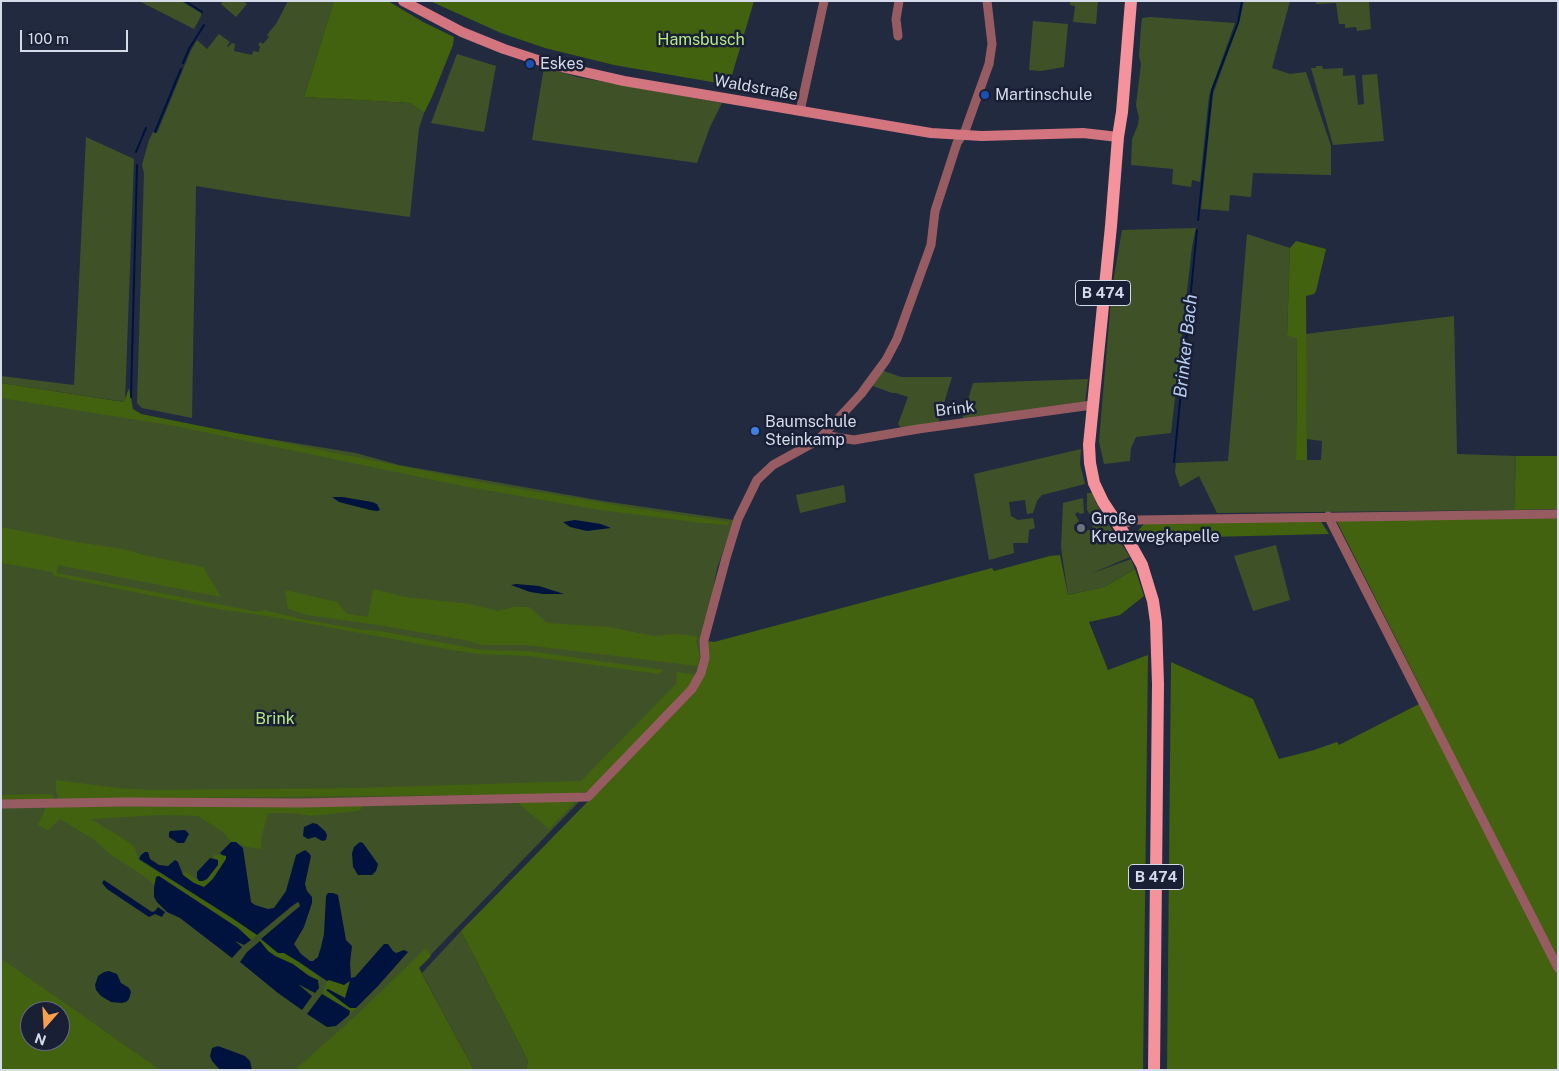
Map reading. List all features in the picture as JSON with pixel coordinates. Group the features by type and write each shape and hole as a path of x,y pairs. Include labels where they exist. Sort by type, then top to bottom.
{"main road":[{"name":"B 474","path":"1131,1 1089,445 1091,473 1100,496 1142,565 1153,600 1156,622 1158,684 1154,1070"}],"street":[{"name":"Waldstraße","path":"403,1 470,35 511,51 553,65 624,81 921,132 962,136 1083,133 1118,137"},
{"path":"800,111 824,1"},
{"path":"898,36 896,19 899,1"},
{"path":"1,804 124,802 303,803 588,797 692,688 702,673 705,658 704,640 726,558 738,519 757,480 773,465 811,444 822,435 860,394 886,360 897,339 931,244 935,211 990,57 992,44 987,1"},
{"name":"Brink","path":"822,435 854,440 918,429 1092,405"},
{"path":"1120,527 1126,523 1138,520 1558,514"},
{"path":"1328,516 1558,968"}],"green space":[{"path":"139,1 181,1 201,13 201,16 194,29"},
{"path":"223,1 243,1 247,4 236,17 221,4"},
{"path":"288,1 334,1 304,97 410,103 424,113 419,128 410,217 196,186 192,418 142,408 137,403 144,173 142,165 149,140 153,132 157,133 191,50 197,40 207,49 219,34 230,42 228,47 232,43 235,44 234,51 252,55 253,51 259,52 260,46 258,45 260,42 263,44 269,37 267,35 276,24"},
{"path":"334,1 388,1 423,22 454,37 453,45 424,113 410,103 304,97"},
{"name":"Hamsbusch","path":"430,1 754,1 729,85 614,65 545,48 501,33"},
{"path":"1070,1 1098,1 1096,24 1073,22 1075,6 1070,5"},
{"path":"1244,1 1290,1 1272,68 1290,74 1306,72 1331,146 1331,175 1253,173 1251,197 1230,195 1229,211 1201,209 1213,94 1240,19"},
{"path":"1316,1 1369,1 1371,29 1357,31 1356,27 1345,28 1345,24 1339,24 1336,3 1316,4"},
{"path":"1142,18 1235,23 1209,96 1200,182 1192,180 1191,187 1172,184 1173,169 1131,165 1132,139 1139,118 1136,105 1141,64 1139,56"},
{"path":"1033,21 1068,24 1064,67 1041,71 1029,70"},
{"path":"457,54 496,66 484,132 431,123"},
{"path":"1316,66 1322,66 1323,69 1343,68 1343,76 1355,75 1358,105 1364,104 1362,75 1377,74 1384,141 1333,145 1311,68 1316,68"},
{"path":"544,67 577,77 722,103 710,127 697,163 532,140"},
{"path":"86,137 134,159 125,402 1,383 1,376 74,385"},
{"path":"1196,228 1192,247 1171,433 1136,437 1131,448 1130,461 1104,464 1099,442 1112,288 1122,230"},
{"path":"1247,234 1290,248 1287,336 1297,337 1296,460 1321,460 1322,441 1307,439 1305,334 1454,316 1457,454 1516,456 1514,510 1217,513 1199,476 1180,487 1175,472 1176,463 1228,461"},
{"path":"1296,241 1326,249 1316,291 1314,294 1306,296 1307,460 1296,460 1297,338 1287,336 1290,248"},
{"path":"881,370 901,377 952,377 938,423 901,428 898,424 908,397 870,385"},
{"path":"1088,379 1085,403 962,420 973,383"},
{"path":"1,383 124,402 129,388 133,409 141,414 490,484 729,522 728,525 703,523 600,510 463,486 175,426 1,398"},
{"name":"Brink","path":"1,395 356,453 399,465 603,501 734,520 717,569 699,665 699,678 319,1070 1,1070"},
{"path":"1081,449 1080,464 1085,484 1042,495 1037,501 1033,513 1027,514 1025,500 1009,502 1011,516 1018,520 1033,518 1035,528 1029,530 1028,543 1013,543 1014,553 989,560 974,474"},
{"path":"1516,456 1558,456 1558,509 1514,510"},
{"path":"844,485 846,502 800,513 796,495"},
{"path":"1087,493 1093,493 1104,517 1130,557 1090,574 1131,559 1135,569 1104,587 1068,595 1061,548 1063,503 1083,498 1084,513 1080,514 1078,512 1075,514 1079,521 1074,525 1074,530 1079,534 1084,534 1088,530 1092,530 1093,520 1087,510"},
{"path":"1558,518 1558,1070 1167,1070 1171,662 1253,699 1279,759 1337,742 1339,745 1427,700 1336,520"},
{"path":"1320,520 1329,534 1170,538 1142,541 1136,533 1144,524"},
{"path":"1,527 122,549 203,567 221,597 58,565 57,573 258,612 264,610 306,620 380,631 482,650 528,651 664,670 659,674 528,656 478,654 218,609 55,576 52,572 1,563"},
{"path":"1276,545 1290,600 1253,611 1234,556"},
{"path":"1060,555 1068,595 1104,587 1135,569 1144,596 1120,615 1089,622 1108,670 1148,655 1143,1070 526,1070 528,1061 461,931 688,699 706,668 709,641 714,642 992,568 994,571"},
{"path":"373,589 405,597 470,604 497,611 514,607 529,607 547,623 609,627 654,636 676,634 695,636 698,637 696,642 700,657 697,666 526,645 482,645 465,640 378,625 307,615 288,609 285,590 337,602 347,614 368,617"},
{"path":"676,672 697,675 691,686 590,790 576,794 59,799 56,791 56,780 151,790 359,788 581,781 677,683"},
{"path":"52,794 54,799 1,799 1,795"},
{"path":"576,801 549,829 517,802"},
{"path":"361,805 362,808 358,811 311,816 292,813 268,813 262,835 261,849 231,842 223,832 198,816 160,815 91,819 134,846 140,861 257,935 251,940 238,928 205,906 154,883 154,885 147,878 110,854 93,839 60,819 48,830 38,825 46,807"},
{"path":"214,855 224,855 226,859 204,887 199,887 183,875 184,872 187,873 199,881 207,879 218,865 215,858 213,858"},
{"path":"461,931 528,1061 526,1070 474,1070 422,973"},
{"path":"261,939 278,953 284,953 319,977 320,985 318,980 268,951 260,941"},
{"path":"426,948 431,956 419,968 474,1070 295,1070 359,1013"},
{"path":"1,959 62,1001 20,1001 20,1051 70,1051 70,1007 160,1070 1,1070"},
{"path":"328,980 344,985 350,981 345,998 328,989 326,990 350,1008 356,1008 349,1015 350,1011 347,1008 322,994"}],"water":[{"path":"332,497 372,502 377,504 380,510 370,510 339,502"},
{"path":"575,520 601,524 611,528 587,531 570,527 563,522"},
{"path":"511,585 539,586 564,594 530,592"},
{"path":"313,823 325,831 327,835 326,840 322,841 315,837 308,839 303,836 304,827"},
{"path":"185,830 189,834 184,843 178,843 169,837 170,831"},
{"path":"231,842 236,842 243,848 251,902 268,909 274,908 286,891 296,855 305,850 311,856 305,884 307,891 312,897 312,903 304,927 294,944 301,954 310,961 318,957 321,947 324,934 326,896 328,893 338,895 346,940 352,946 351,978 355,977 384,944 388,944 396,953 404,950 408,952 356,1008 350,1008 326,990 328,989 345,998 350,981 344,985 327,981 284,953 278,953 261,939 300,906 298,902 257,935 139,859 141,855 148,852 150,859 159,865 168,866 175,860 178,862 183,875 204,887 213,879 226,859 226,856 220,853"},
{"path":"360,842 363,843 378,864 376,871 372,875 358,875 353,867 352,853 354,847"},
{"path":"210,858 218,860 218,865 207,879 199,881 197,872"},
{"path":"159,876 238,928 251,940 244,945 235,941 242,947 232,958 180,918 167,912 157,902 154,897 154,888 156,877"},
{"path":"104,880 152,912 158,907 165,912 162,917 155,914 149,917 107,889 102,883"},
{"path":"260,941 275,956 293,964 318,980 319,988 315,993 298,984 312,996 302,1010 240,962 247,952"},
{"path":"109,971 117,974 121,983 129,988 131,992 126,1002 111,1002 101,996 96,990 95,985 98,976"},
{"path":"322,994 350,1011 349,1015 336,1026 327,1027 307,1014"},
{"path":"218,1046 245,1056 250,1061 252,1070 220,1070 210,1056 212,1048"}],"waterway":[{"path":"185,1 202,12"},
{"name":"Brinker Bach","path":"1198,220 1212,90 1238,23 1242,1"},
{"path":"183,63 189,49 204,25"},
{"path":"155,132 181,69"},
{"path":"136,152 146,128"},
{"path":"131,397 137,165"},
{"name":"Brinker Bach","path":"1174,462 1197,230"}],"place":[{"name":"Eskes","path":"530,64"},
{"name":"Martinschule","path":"985,95"},
{"name":"Baumschule Steinkamp","path":"755,431"},
{"name":"Große Kreuzwegkapelle","path":"1081,528"}]}
